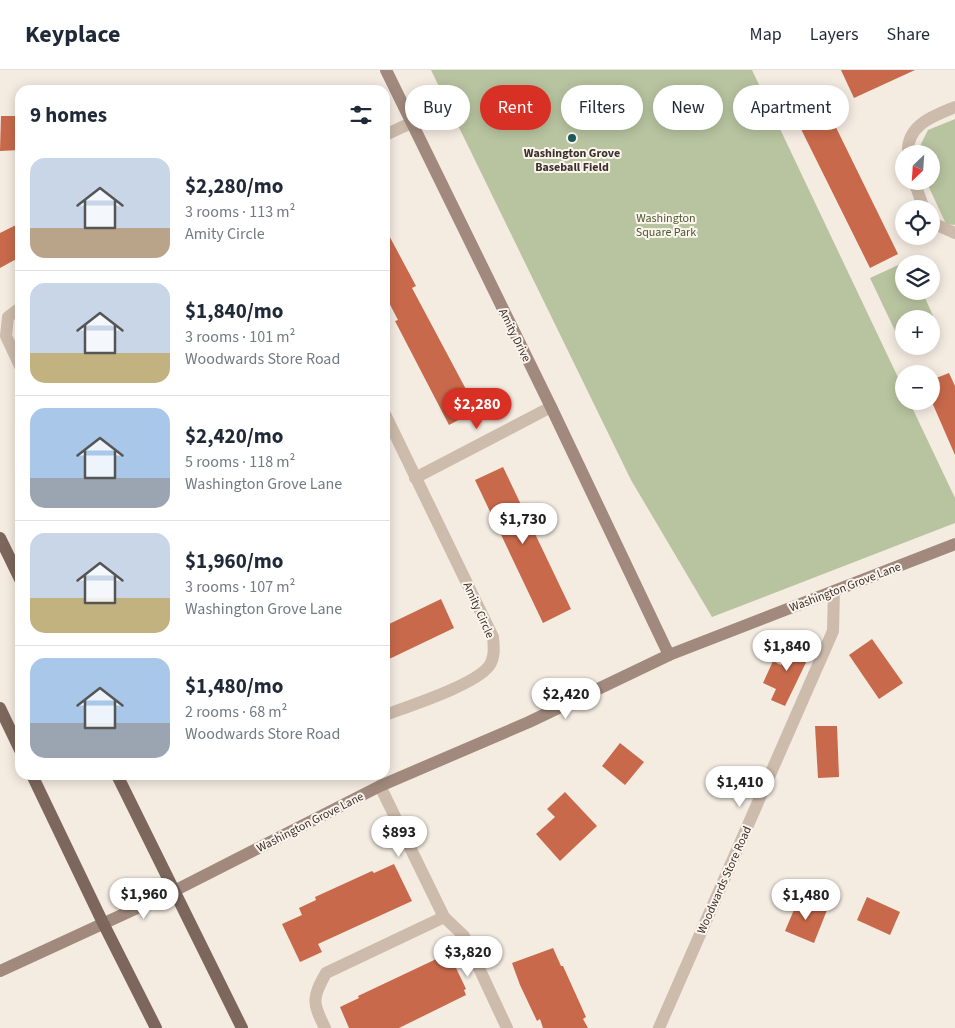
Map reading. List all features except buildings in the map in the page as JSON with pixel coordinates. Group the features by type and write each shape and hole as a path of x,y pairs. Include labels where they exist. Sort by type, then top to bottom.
{"main road":[{"path":"0,538 15,568"},
{"path":"0,708 15,740"},
{"path":"34,780 156,1028"},
{"path":"119,780 242,1028"}],"street":[{"name":"Amity Drive","path":"386,70 405,110"},
{"path":"909,145 913,131 929,118 955,107"},
{"path":"390,132 405,125"},
{"name":"Amity Drive","path":"415,130 551,407 669,655"},
{"path":"940,226 955,233"},
{"path":"15,312 8,317 6,336 15,355"},
{"path":"416,478 551,407"},
{"name":"Amity Circle","path":"390,424 493,637 494,651 490,665 473,680 390,713"},
{"name":"Washington Grove Lane","path":"0,971 174,891 380,786 529,722 669,655 955,544"},
{"name":"Woodwards Store Road","path":"659,1028 833,631 834,591"},
{"path":"380,786 444,917 464,936 507,1028"},
{"path":"325,1028 316,1009 315,998 326,973 444,917"}],"green space":[{"name":"Washington Square Park","path":"431,70 752,70 759,85 733,85 733,130 780,130 895,371 895,410 913,410 955,498 955,523 712,617 631,480 460,130 470,130 470,85 438,85"},
{"path":"955,119 955,225 946,224 940,211 940,200 935,200 930,190 940,190 940,145 920,145 928,130"},
{"path":"895,267 895,300 926,300 930,310 895,310 895,331 870,278"}],"place":[{"name":"Washington Grove Baseball Field","path":"572,138"}]}
